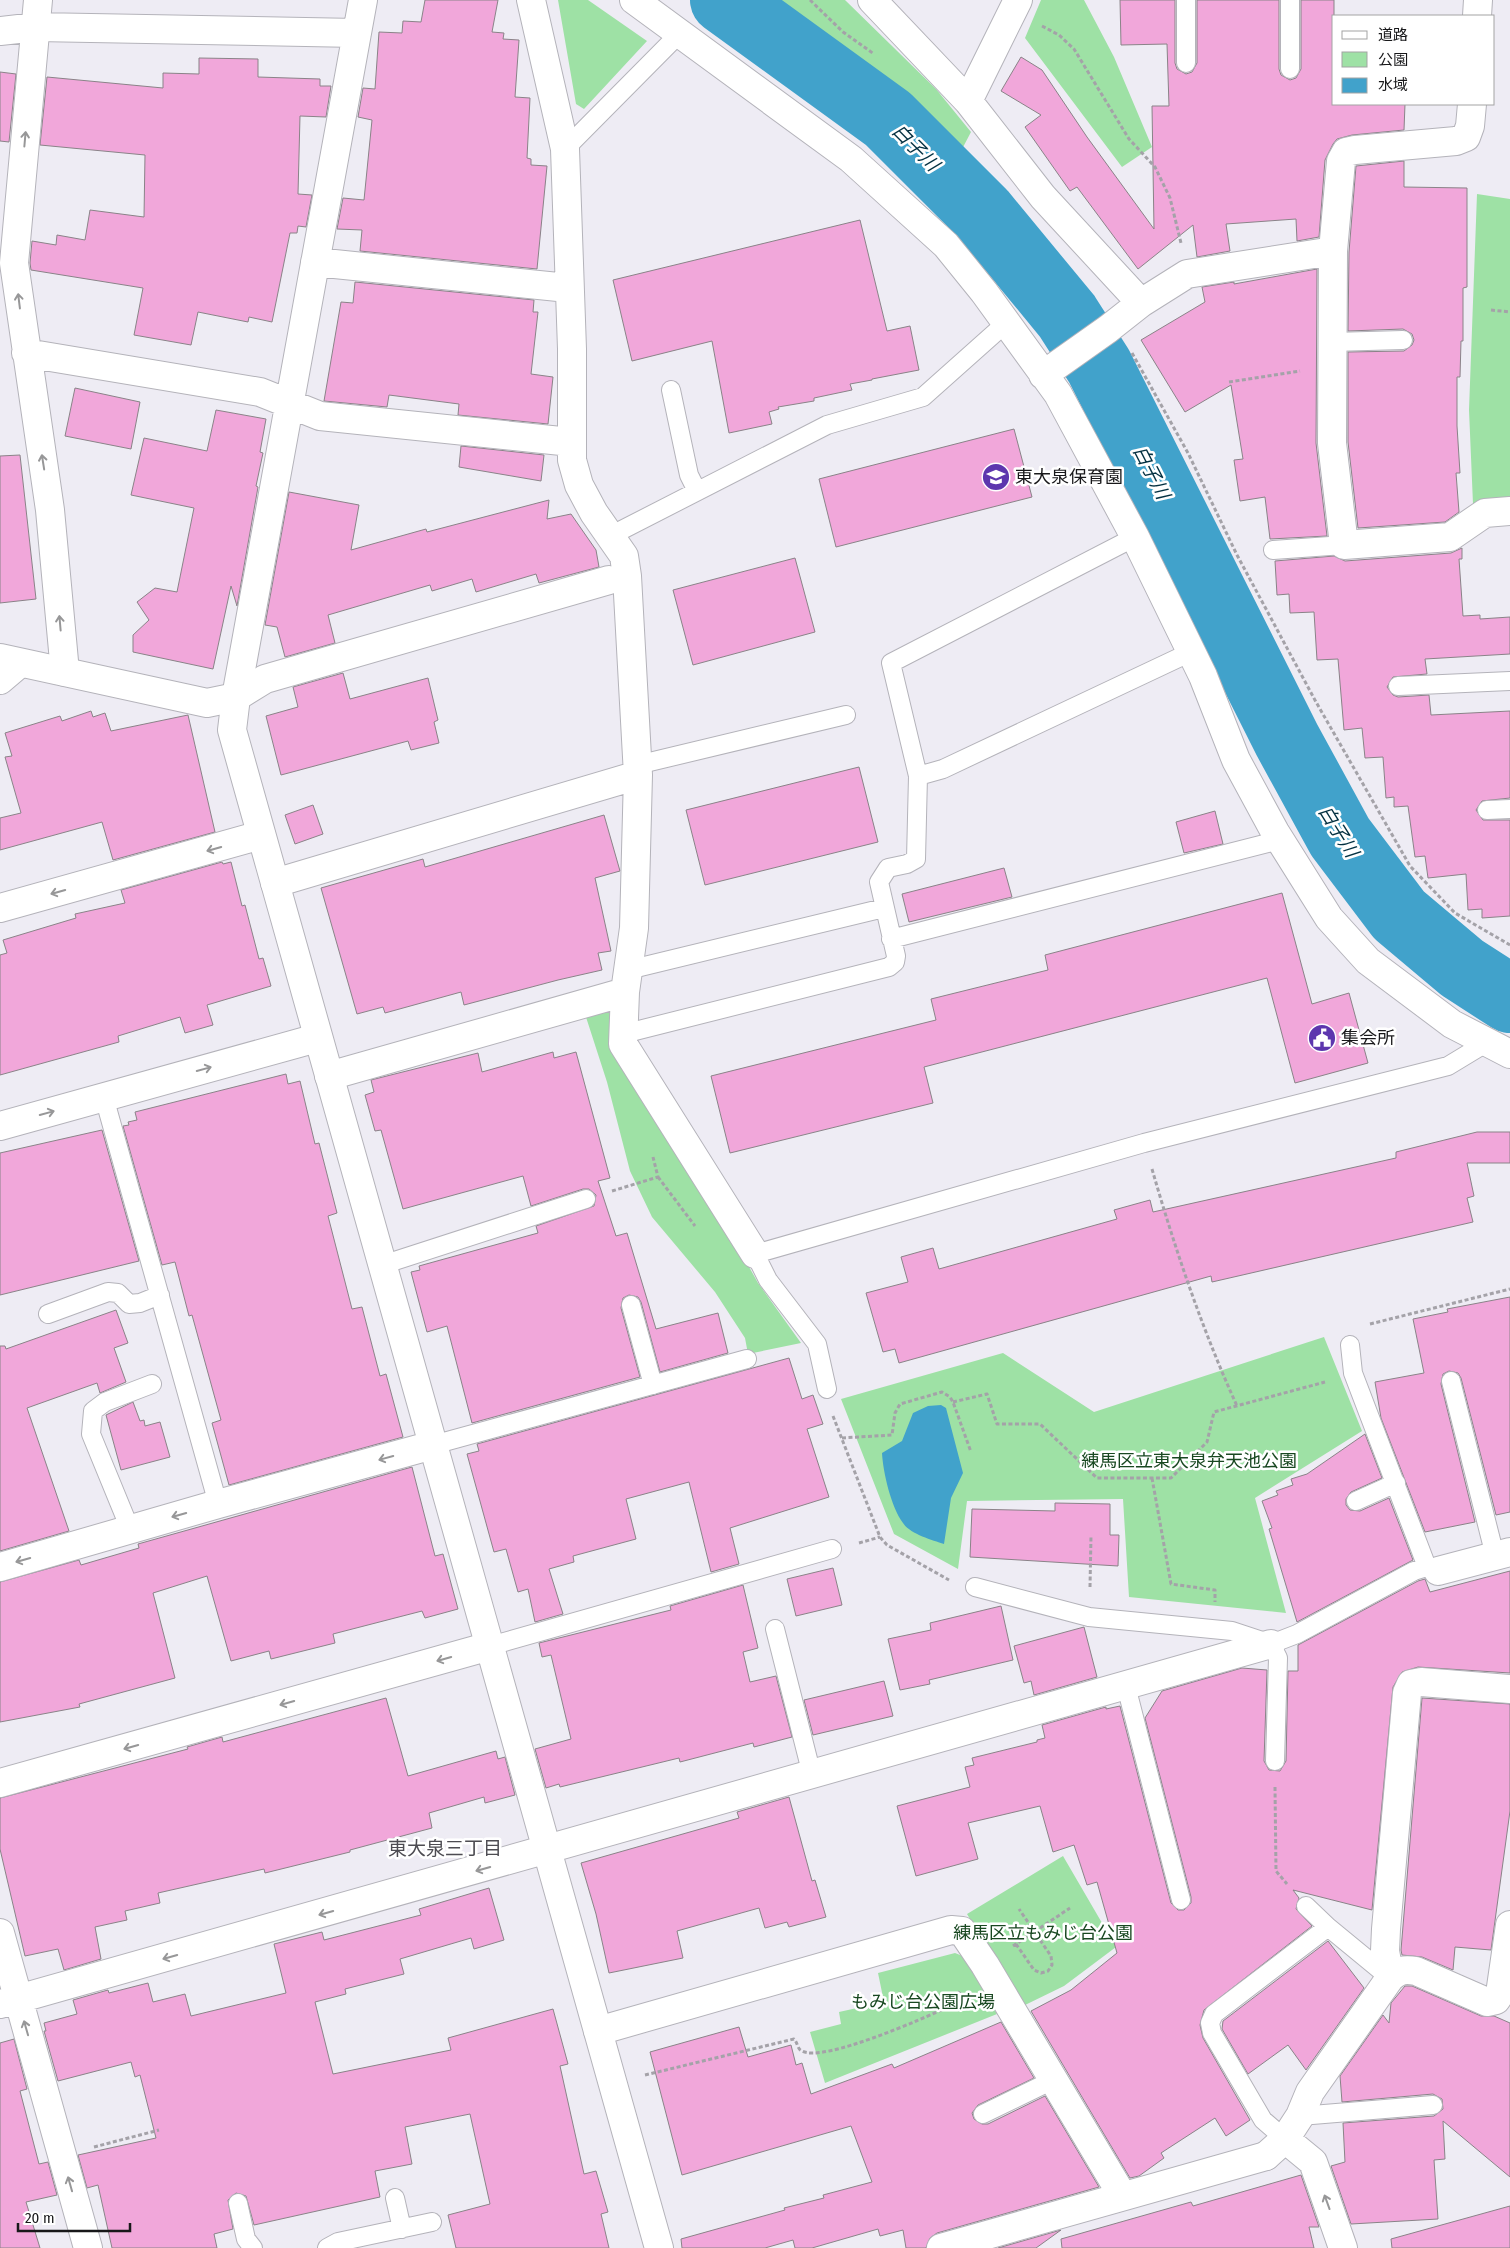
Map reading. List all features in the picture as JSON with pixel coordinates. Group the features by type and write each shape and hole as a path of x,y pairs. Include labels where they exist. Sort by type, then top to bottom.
{"street":[{"path":"38,0 14,263 50,510 65,672"},
{"path":"363,0 291,404 236,697 232,730 317,1038 434,1446 659,2248"},
{"path":"531,0 565,149 568,288 572,349 572,460 579,485 624,556 618,578 637,770 634,928 627,981 623,1044 755,1254"},
{"path":"634,0 851,159 946,245 1006,323 1052,370 1058,394 1135,537 1191,652 1236,760 1280,840 1329,918 1368,961 1452,1024 1498,1048"},
{"path":"872,0 968,101 1043,197 1141,303"},
{"path":"1477,15 1478,0"},
{"path":"968,101 1016,4"},
{"path":"0,31 36,27 357,33"},
{"path":"1472,105 1470,126 1466,137 1456,141 1346,152 1341,161 1333,251 1332,443 1344,545 1450,538 1485,513 1510,511"},
{"path":"1052,370 1141,303 1187,274 1333,251"},
{"path":"315,262 568,288"},
{"path":"26,353 260,392 320,416 571,442"},
{"path":"0,680 10,660 207,704 236,697 265,679 618,578"},
{"path":"274,883 637,770"},
{"path":"0,908 261,836"},
{"path":"329,1076 627,981"},
{"path":"0,1126 317,1038"},
{"path":"0,1567 218,1504 434,1446"},
{"path":"1433,1569 1503,1554"},
{"path":"9,2002 547,1851 1271,1644"},
{"path":"0,1783 490,1646"},
{"path":"1390,1978 1385,1951 1386,1929 1407,1693 1411,1684 1421,1682 1510,1689"},
{"path":"941,2248 1122,2195 1275,2147 1300,2116 1310,2092 1390,1978 1406,1969 1416,1971 1487,2002 1496,2000 1500,1994 1510,1925"},
{"path":"598,2031 951,1930 962,1931 985,1965 1122,2195"},
{"path":"0,1934 9,2002 62,2156 88,2248"},
{"path":"1275,2147 1313,2162 1344,2248"}],"lane":[{"path":"1186,0 1186,63"},
{"path":"1290,0 1290,69"},
{"path":"565,149 680,33"},
{"path":"610,536 827,425 923,397 1006,323"},
{"path":"1332,353 1403,340"},
{"path":"671,390 689,475 697,491"},
{"path":"624,1034 889,967 895,962 896,956 879,882 882,874 888,868 906,864 916,859 918,776 890,663 1135,537"},
{"path":"1273,550 1344,545"},
{"path":"918,776 943,769 1191,652"},
{"path":"1398,686 1510,681"},
{"path":"637,770 846,715"},
{"path":"1487,810 1510,809"},
{"path":"891,939 1280,840"},
{"path":"627,981 884,908"},
{"path":"827,1389 816,1344 768,1280 755,1254 1144,1143 1448,1066 1498,1048"},
{"path":"104,1097 218,1504"},
{"path":"382,1265 586,1200"},
{"path":"48,1314 108,1292 118,1293 130,1304 140,1303 160,1295"},
{"path":"631,1305 653,1385"},
{"path":"975,1587 1089,1617 1232,1631 1271,1644 1297,1634 1390,1584 1433,1569 1396,1483 1354,1373 1350,1345"},
{"path":"434,1446 747,1359"},
{"path":"1451,1381 1503,1554"},
{"path":"130,1529 91,1434 90,1424 93,1411 105,1402 152,1384"},
{"path":"1356,1501 1396,1483"},
{"path":"490,1646 832,1550"},
{"path":"775,1629 812,1775"},
{"path":"1271,1644 1278,1658 1275,1761"},
{"path":"1126,1686 1181,1900"},
{"path":"1306,1906 1328,1927 1390,1978"},
{"path":"1275,2147 1263,2120 1212,2033 1210,2023 1214,2014 1328,1927"},
{"path":"983,2114 1053,2080"},
{"path":"1300,2116 1433,2105"},
{"path":"395,2198 402,2229"},
{"path":"238,2203 246,2239 253,2248"},
{"path":"327,2248 338,2242 432,2222"}],"path":[{"path":"810,0 843,32 882,60"},
{"path":"1016,4 1074,48 1129,139 1155,168 1170,198 1187,274"},
{"path":"1491,310 1510,312"},
{"path":"1111,326 1188,453 1237,555 1311,694 1410,866 1455,913 1509,943"},
{"path":"1229,382 1332,353"},
{"path":"1144,1143 1175,1247 1213,1354 1237,1406"},
{"path":"608,1192 635,1185"},
{"path":"1350,1345 1356,1328 1510,1289"},
{"path":"953,1402 987,1394 997,1424 1040,1424 1096,1478 1171,1478 1207,1442 1214,1412 1332,1380"},
{"path":"827,1389 831,1411 880,1537 887,1546 958,1585 975,1587"},
{"path":"842,1438 892,1435 895,1413 900,1404 942,1392 950,1397 953,1402 972,1452"},
{"path":"1152,1478 1171,1584 1215,1590 1217,1630"},
{"path":"1089,1617 1091,1535"},
{"path":"1275,1761 1276,1871 1306,1906"},
{"path":"613,2083 794,2039 799,2050 809,2054 842,2049 948,2007 964,1985 985,1965 1070,1908"},
{"path":"1016,1944 1034,1970 1041,1973 1048,1971 1052,1966 1051,1956 1019,1909"},
{"path":"62,2156 159,2130"}],"green space":[{"path":"558,0 588,0 647,41 584,109 576,104"},
{"path":"773,0 845,0 936,89 971,132 961,151 905,98"},
{"path":"1041,0 1084,0 1114,57 1152,147 1122,167 1025,38"},
{"path":"1477,194 1510,199 1510,503 1473,504 1469,410"},
{"path":"614,1006 743,1256 758,1283 801,1343 748,1354 745,1338 715,1292 652,1217 630,1171 607,1082 585,1014"},
{"name":"練馬区立東大泉弁天池公園","path":"1324,1337 1362,1431 1255,1498 1286,1613 1129,1597 1123,1499 967,1501 958,1569 894,1534 841,1399 1003,1353 1094,1412"},
{"name":"練馬区立もみじ台公園","path":"1063,1856 1116,1947 1064,1986 1023,2006 967,1914"},
{"name":"もみじ台公園広場","path":"955,1953 965,1957 997,2014 825,2083 810,2032 841,2024 839,2012 884,2002 878,1973"}],"water":[{"path":"941,1405 946,1408 963,1473 951,1498 944,1544 916,1533 903,1523 888,1489 882,1453 902,1441 913,1413 928,1406"}],"building":[{"path":"425,0 498,0 492,32 504,33 503,39 519,40 515,97 530,98 527,158 531,159 531,165 547,166 537,269 360,251 362,230 337,229 343,198 364,200 372,120 358,117 363,88 375,89 379,32 402,33 403,21 421,22"},
{"path":"1120,0 1175,0 1175,63 1177,69 1186,74 1192,72 1197,63 1197,0 1279,0 1279,69 1281,75 1290,80 1296,78 1301,69 1301,0 1334,0 1334,15 1332,15 1332,105 1405,105 1404,130 1352,135 1337,139 1333,144 1325,160 1319,237 1297,241 1296,219 1226,224 1230,251 1197,257 1193,225 1138,269 1077,187 1070,191 1025,127 1041,115 1001,91 1021,57 1042,70 1087,137 1154,229 1152,106 1169,106 1167,44 1121,45"},
{"path":"199,58 258,59 258,77 320,79 320,86 331,86 326,117 300,116 298,194 312,195 306,227 298,226 297,233 290,233 272,322 249,317 248,322 198,312 191,345 134,335 143,288 31,270 30,263 32,241 56,245 57,235 85,240 90,210 144,217 145,155 40,145 47,77 163,88 163,73 199,74"},
{"path":"0,72 16,74 9,142 0,141"},
{"path":"1404,161 1404,187 1467,188 1467,287 1463,288 1463,341 1461,341 1460,377 1457,377 1457,426 1460,473 1456,473 1459,512 1445,522 1358,528 1348,442 1348,352 1404,351 1412,345 1414,340 1412,334 1403,329 1348,331 1349,252 1356,166"},
{"path":"860,220 887,331 910,326 919,370 850,384 852,390 814,398 814,401 778,407 779,409 769,412 772,424 729,433 712,341 632,361 613,280"},
{"path":"1317,269 1316,443 1327,536 1270,539 1265,497 1240,501 1234,460 1243,459 1231,385 1185,412 1141,340 1205,302 1202,287 1234,282 1234,284"},
{"path":"355,282 534,300 533,312 538,312 531,374 553,377 548,424 458,415 459,404 389,395 387,407 324,401 341,302 353,303"},
{"path":"75,388 140,402 131,449 65,436"},
{"path":"216,410 266,419 260,452 263,453 256,486 258,487 237,606 231,586 213,669 133,652 133,635 149,620 137,602 155,588 177,592 194,508 131,495 144,438 207,451"},
{"path":"1014,429 1032,497 836,547 819,479"},
{"path":"461,446 544,455 541,481 459,467"},
{"path":"20,455 36,599 0,603 0,456"},
{"path":"289,492 359,505 351,550 426,529 427,532 549,500 547,519 571,514 596,550 599,567 539,583 536,574 476,592 472,579 432,591 430,585 328,615 335,643 285,657 277,627 265,625"},
{"path":"1462,548 1462,559 1459,559 1463,616 1480,615 1480,619 1510,617 1510,654 1425,659 1427,674 1393,677 1387,687 1393,695 1398,697 1429,695 1431,715 1510,711 1510,798 1482,801 1476,810 1483,820 1510,820 1510,916 1482,918 1482,909 1468,910 1466,874 1428,878 1425,856 1415,857 1408,806 1394,807 1394,797 1386,798 1383,757 1365,758 1362,728 1344,730 1338,659 1317,660 1314,612 1290,613 1289,594 1277,595 1275,561 1334,556 1345,561 1451,553"},
{"path":"795,558 815,632 693,665 673,590"},
{"path":"343,673 350,699 428,678 438,720 434,722 439,743 411,750 408,741 281,775 266,716 298,707 293,687"},
{"path":"91,711 93,717 105,713 111,731 188,715 215,832 113,860 102,822 0,850 0,818 21,813 5,757 12,756 5,733 60,716 62,721"},
{"path":"859,767 878,842 705,885 686,810"},
{"path":"313,805 323,834 295,844 285,815"},
{"path":"1215,811 1223,844 1184,853 1176,822"},
{"path":"604,815 620,871 595,878 611,951 598,953 602,970 464,1005 461,992 385,1013 383,1007 357,1014 321,888 423,859 425,867"},
{"path":"222,862 223,864 231,862 242,906 245,905 259,959 263,958 271,986 207,1005 213,1025 185,1033 180,1017 118,1036 119,1042 0,1075 0,955 7,953 3,940 76,918 75,914 125,903 121,890"},
{"path":"1004,868 1012,897 909,922 902,894"},
{"path":"1282,893 1312,1004 1349,993 1368,1063 1295,1083 1267,978 924,1067 933,1103 730,1153 711,1076 936,1020 931,999 1048,970 1045,955"},
{"path":"553,1052 554,1058 576,1052 610,1178 598,1181 616,1236 627,1233 656,1329 718,1313 728,1353 660,1372 641,1302 638,1297 629,1295 623,1298 621,1308 640,1377 472,1423 447,1326 427,1332 411,1272 420,1270 419,1266 538,1233 536,1226 594,1206 596,1195 589,1189 583,1189 531,1206 523,1176 403,1209 381,1130 375,1131 365,1095 374,1092 371,1080 478,1053 482,1072"},
{"path":"286,1074 288,1084 300,1081 315,1144 319,1143 337,1213 328,1216 352,1309 362,1307 380,1376 386,1374 403,1437 229,1485 212,1423 221,1420 192,1315 189,1316 175,1262 162,1265 123,1126 129,1125 128,1122 137,1120 135,1112"},
{"path":"102,1130 139,1261 0,1295 0,1153"},
{"path":"1477,1132 1510,1132 1510,1163 1467,1163 1474,1196 1467,1198 1473,1222 1212,1282 1211,1276 899,1363 895,1349 883,1352 866,1293 908,1282 901,1257 933,1248 939,1269 1117,1219 1114,1210 1150,1200 1153,1212 1396,1158 1396,1152"},
{"path":"1510,1297 1510,1512 1496,1515 1461,1378 1458,1373 1449,1371 1443,1374 1441,1384 1475,1522 1425,1532 1381,1418 1375,1382 1424,1373 1413,1319 1448,1312 1447,1309"},
{"path":"116,1310 128,1343 114,1348 126,1382 100,1393 97,1383 27,1408 69,1531 0,1551 0,1346 5,1346 6,1349"},
{"path":"789,1358 802,1399 813,1395 823,1424 807,1429 829,1497 730,1528 739,1564 711,1572 689,1482 626,1499 636,1539 573,1556 574,1562 549,1569 563,1614 535,1622 528,1589 518,1592 506,1549 494,1552 467,1454 479,1451 477,1444"},
{"path":"133,1402 140,1421 144,1420 145,1426 160,1422 170,1457 121,1470 106,1415"},
{"path":"1365,1434 1382,1478 1351,1492 1346,1499 1346,1505 1350,1510 1360,1511 1389,1498 1413,1560 1297,1622 1269,1529 1272,1528 1262,1501 1278,1495 1276,1491 1293,1485 1291,1479 1307,1474"},
{"path":"412,1467 435,1556 443,1554 458,1609 425,1618 422,1611 333,1634 335,1643 271,1659 269,1651 231,1661 207,1576 153,1593 175,1678 79,1704 80,1707 0,1722 0,1582 79,1560 81,1565 139,1548 138,1544"},
{"path":"1055,1503 1110,1504 1110,1535 1119,1535 1118,1566 970,1557 972,1509 1055,1511"},
{"path":"833,1568 842,1605 796,1616 787,1579"},
{"path":"1510,1571 1510,1673 1418,1667 1402,1672 1393,1687 1372,1910 1293,1890 1299,1898 1296,1909 1312,1926 1204,2010 1200,2025 1203,2038 1250,2120 1226,2136 1215,2118 1161,2153 1164,2158 1139,2176 1130,2178 1031,2011 1071,1990 1117,1953 1097,1882 1087,1885 1074,1845 1053,1852 1040,1806 968,1823 978,1859 916,1876 897,1806 970,1787 965,1767 974,1765 972,1758 1037,1742 1037,1740 1045,1738 1042,1725 1106,1707 1106,1709 1120,1706 1171,1903 1178,1910 1184,1910 1191,1903 1191,1897 1145,1718 1162,1691 1242,1668 1267,1670 1264,1761 1269,1770 1280,1771 1286,1761 1288,1671 1298,1671 1298,1645 1418,1581 1425,1579 1430,1592"},
{"path":"743,1585 758,1648 743,1652 750,1682 776,1676 792,1737 754,1747 753,1743 680,1762 679,1758 560,1787 559,1784 546,1788 535,1749 571,1739 551,1655 542,1657 539,1643 671,1610 670,1606"},
{"path":"1001,1606 1013,1660 929,1680 930,1684 900,1690 888,1639 931,1630 930,1623"},
{"path":"1084,1627 1097,1677 1034,1695 1031,1681 1024,1683 1014,1646"},
{"path":"884,1681 893,1716 813,1735 804,1700"},
{"path":"386,1698 408,1776 496,1751 498,1759 505,1757 515,1795 485,1803 484,1797 429,1813 432,1828 350,1850 350,1852 265,1873 264,1869 158,1893 160,1903 125,1911 127,1920 95,1927 101,1959 64,1970 58,1949 25,1956 0,1849 0,1798 188,1749 187,1747 222,1737 223,1742"},
{"path":"1422,1698 1510,1704 1510,1811 1491,1950 1455,1947 1453,1970 1422,1957 1402,1955 1401,1950"},
{"path":"789,1797 812,1881 815,1880 826,1917 789,1927 787,1922 765,1928 759,1908 677,1931 683,1958 609,1973 596,1914 581,1863 739,1818 737,1812"},
{"path":"489,1888 504,1940 474,1949 471,1938 400,1959 404,1974 345,1989 346,1994 315,2002 333,2074 451,2050 448,2038 553,2009 568,2064 560,2066 584,2174 596,2171 608,2212 601,2214 609,2248 456,2248 448,2215 490,2204 470,2114 405,2127 412,2164 375,2171 380,2197 254,2225 246,2196 236,2193 228,2200 233,2229 214,2234 217,2248 112,2248 98,2185 87,2188 78,2155 156,2138 140,2075 135,2077 131,2062 58,2081 44,2031 46,2031 44,2023 77,2014 73,2000 108,1990 109,1993 148,1983 153,2002 185,1994 191,2016 286,1993 274,1944 322,1932 324,1940 421,1915 419,1909"},
{"path":"1328,1941 1364,1988 1306,2070 1288,2045 1248,2074 1222,2029 1223,2021"},
{"path":"1405,1986 1412,1986 1481,2016 1494,2016 1510,2023 1510,2177 1443,2121 1445,2159 1434,2160 1438,2219 1351,2224 1331,2166 1345,2162 1343,2123 1434,2116 1443,2109 1442,2099 1433,2094 1342,2102 1340,2076 1383,2015 1389,2023 1391,2003"},
{"path":"1001,2022 1034,2078 978,2105 972,2113 974,2119 982,2124 988,2124 1045,2096 1099,2187 937,2233 930,2238 926,2248 906,2248 903,2230 880,2236 878,2229 812,2248 795,2248 793,2240 765,2248 682,2248 681,2239 785,2210 784,2208 824,2198 823,2195 872,2182 851,2126 682,2175 650,2052 739,2027 748,2057 791,2045 796,2065 802,2063 811,2094 892,2064 894,2068"},
{"path":"14,2039 27,2089 20,2091 39,2164 48,2162 57,2195 26,2202 40,2248 0,2248 0,2043"},
{"path":"1301,2175 1319,2227 1309,2227 1314,2248 1062,2248 1061,2239 1191,2202 1193,2206"},
{"path":"1510,2206 1510,2248 1392,2248 1391,2239"},
{"path":"1061,2230 1036,2248 998,2248"}],"waterway":[{"name":"白子川","path":"724,0 888,119 982,213 1067,316 1099,366 1287,740 1340,837 1399,915 1462,968 1510,999"}],"place":[{"name":"東大泉保育園","path":"996,477"},
{"name":"集会所","path":"1322,1038"}],"district":[{"name":"東大泉三丁目","path":"445,1848"}]}
